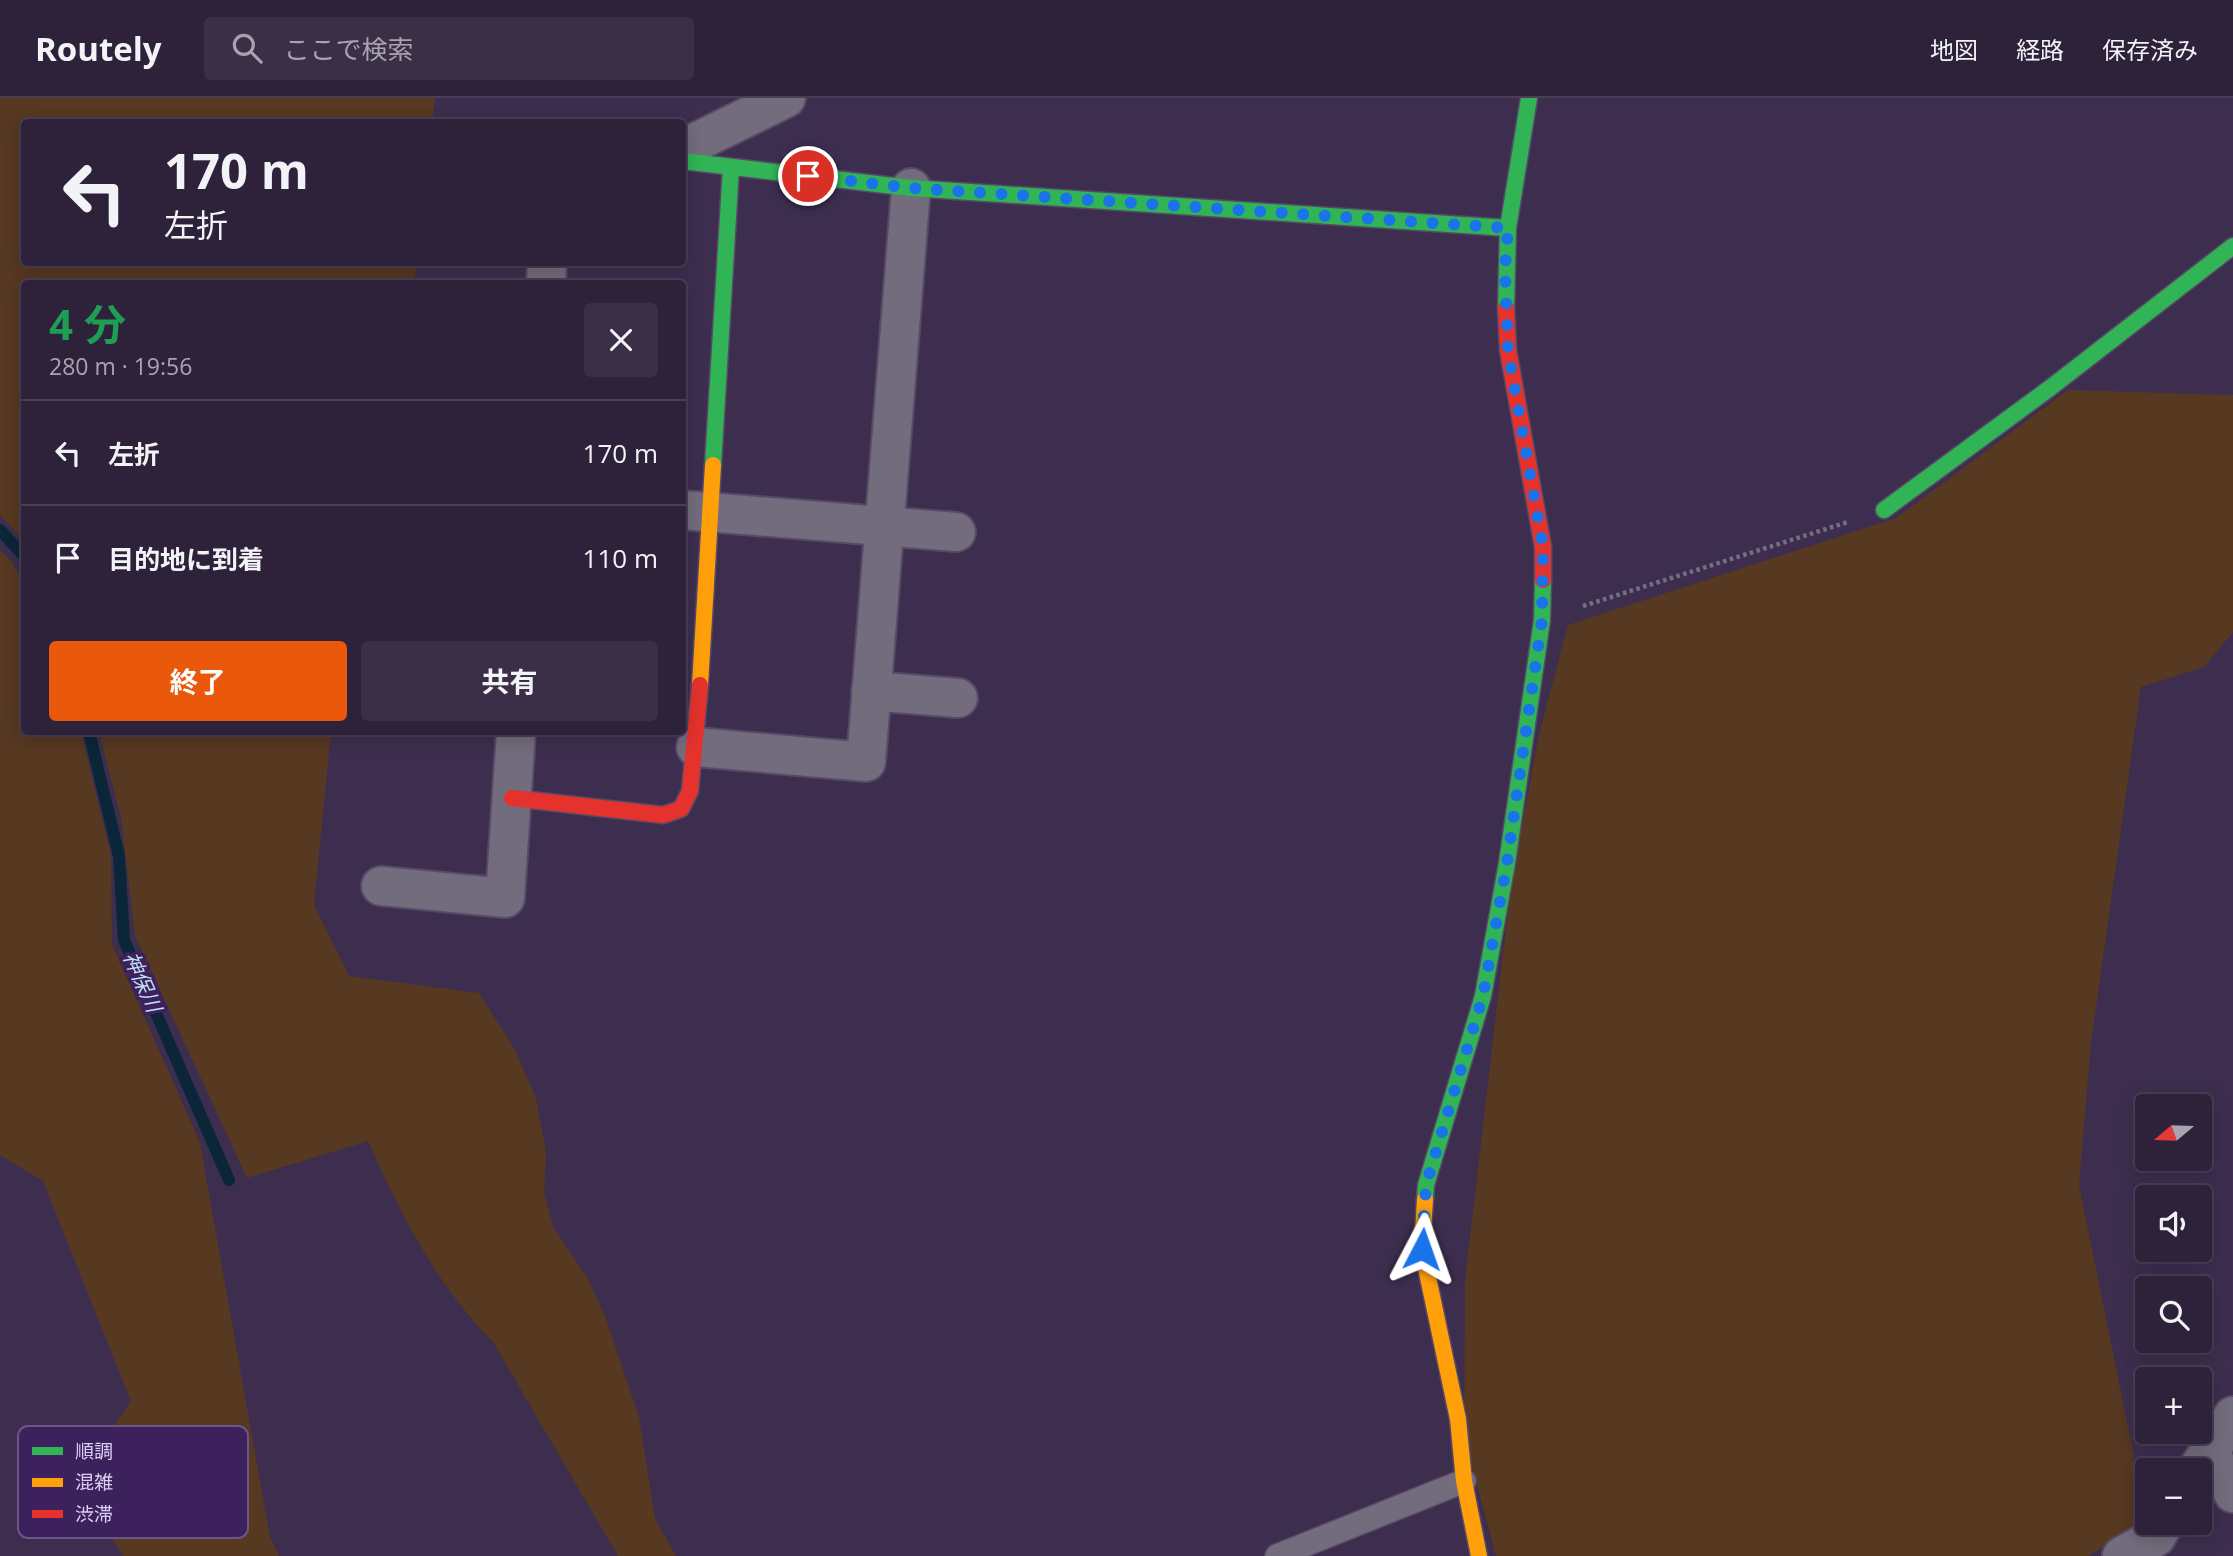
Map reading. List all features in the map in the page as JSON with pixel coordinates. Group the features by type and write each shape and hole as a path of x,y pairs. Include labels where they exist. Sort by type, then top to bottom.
{"street":[{"path":"686,147 786,98"},
{"path":"1479,1556 1464,1481 1458,1419 1422,1249 1426,1185 1483,996 1507,863 1542,620 1543,547 1508,351 1505,270 1508,228 1529,98"},
{"path":"686,161 911,188 1508,228"},
{"path":"512,798 663,815 681,809 690,791 696,747 696,511 731,167"},
{"path":"696,747 866,762 911,188"},
{"path":"1884,510 2050,388 2233,246"},
{"path":"696,511 956,532"},
{"path":"871,691 958,698"},
{"path":"381,886 505,898 516,735"},
{"path":"2205,1458 2233,1416"},
{"path":"2212,1471 2233,1493"},
{"path":"2122,1556 2156,1535"}],"lane":[{"path":"1276,1556 1464,1481"}],"path":[{"path":"1542,620 1884,510"}],"shaded area":[{"path":"0,98 435,98 432,119 21,119 21,266 417,266 414,280 21,280 21,538 0,515"},
{"path":"2068,390 2233,395 2233,632 2204,667 2141,687 2091,1043 2079,1185 2135,1462 2135,1528 2088,1556 1496,1556 1464,1436 1465,1280 1511,885 1539,734 1568,625 1896,518"},
{"path":"0,550 13,563 21,580 21,735 82,735 111,855 112,944 200,1143 270,1537 279,1556 123,1556 112,1538 248,1538 248,1426 114,1426 131,1401 43,1181 0,1155"},
{"path":"100,735 331,735 314,905 349,976 479,993 514,1048 536,1098 546,1152 544,1192 553,1227 588,1279 605,1316 639,1417 655,1518 676,1556 618,1556 493,1342 437,1273 393,1195 368,1141 247,1178 135,936 121,818"}],"waterway":[{"name":"神保川","path":"0,530 21,553"},
{"name":"神保川","path":"90,735 119,856 124,940 229,1180"}],"traffic: fast":[{"path":"1506,308 1508,228 1529,98"},
{"path":"686,161 911,188 1508,228"},
{"path":"713,465 731,167"},
{"path":"1884,510 2050,388 2233,246"},
{"path":"1425,1199 1426,1185 1483,996 1507,863 1542,620 1543,580"}],"traffic: slow":[{"path":"700,685 713,465"},
{"path":"1425,1199 1422,1249 1458,1419 1464,1481 1479,1556"}],"traffic: jam":[{"path":"1506,308 1508,350 1543,547 1543,580"},
{"path":"512,798 663,815 681,809 690,791 700,685"}],"route":[{"path":"808,176 911,188 1508,228 1505,270 1508,351 1522,447 1543,547 1545,582 1542,620 1507,863 1483,996 1426,1185 1422,1249"}]}
